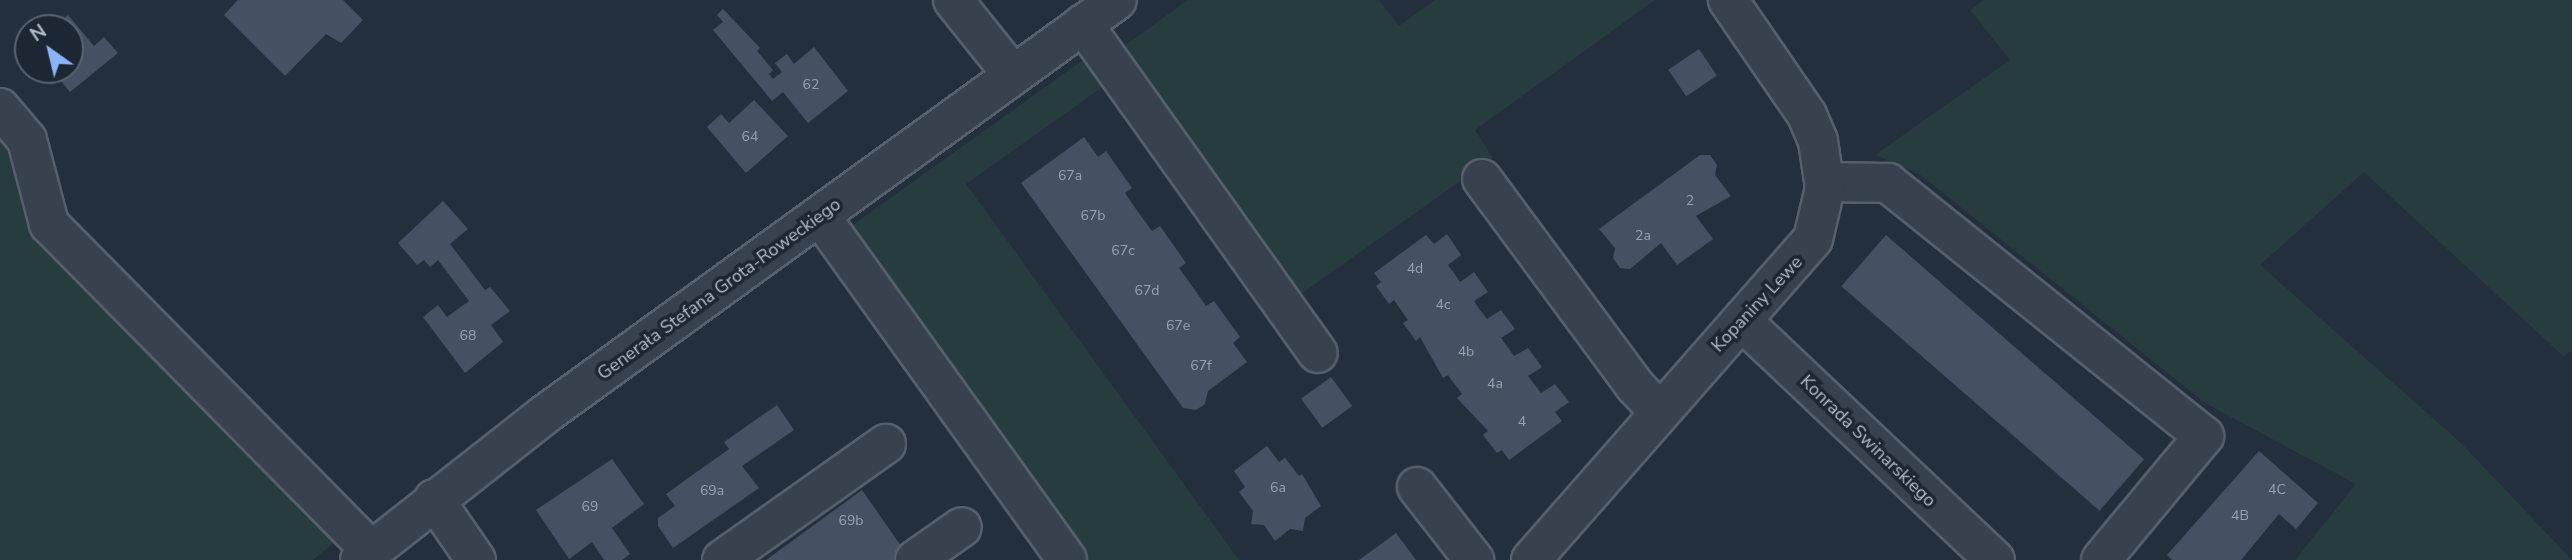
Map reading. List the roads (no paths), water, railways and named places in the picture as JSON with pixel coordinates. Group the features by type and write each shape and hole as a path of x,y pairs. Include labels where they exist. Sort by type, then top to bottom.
{"street":[{"path":"953,0 1013,75"},
{"name":"Generała Stefana Grota-Roweckiego","path":"365,555 434,499 1116,0"},
{"name":"Kopaniny Lewe","path":"1531,560 1658,410 1742,321 1813,239 1822,213 1825,182 1807,115 1728,0"},
{"path":"1083,24 1318,353"},
{"path":"0,108 27,141 49,224 365,555"},
{"path":"1482,179 1635,386 1658,410"},
{"path":"1825,182 1888,183 2204,436 2101,560"},
{"path":"820,216 1067,560"},
{"name":"Konrada Swinarskiego","path":"1742,321 1995,560"},
{"path":"722,560 886,444"},
{"path":"1418,487 1474,560"},
{"path":"434,499 475,560"},
{"path":"915,560 961,527"}]}
